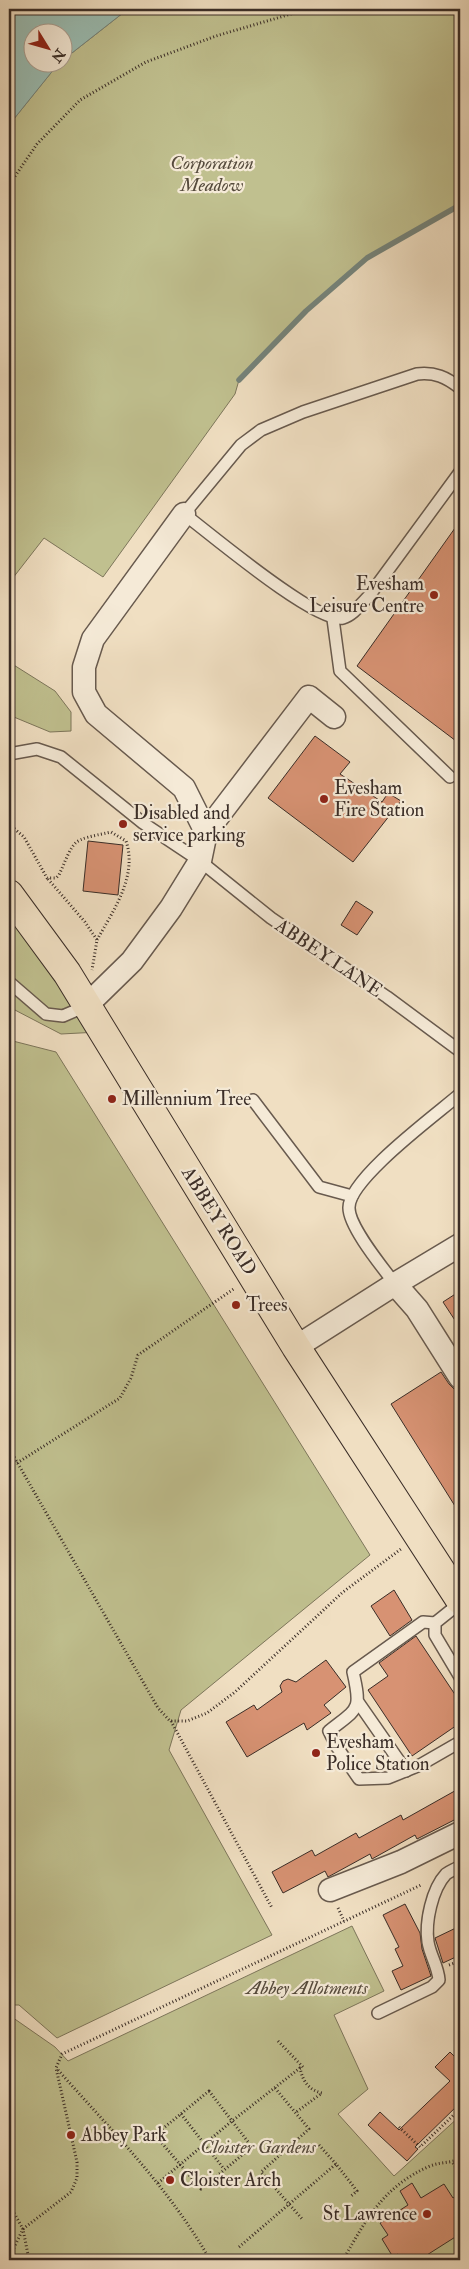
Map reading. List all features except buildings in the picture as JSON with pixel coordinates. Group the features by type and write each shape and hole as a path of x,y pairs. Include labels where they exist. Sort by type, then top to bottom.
{"main road":[{"name":"ABBEY ROAD","path":"9,894 67,973 296,1347 460,1602"}],"street":[{"path":"184,514 93,639 84,667 84,692 96,714 184,788 206,832"},
{"path":"86,1006 132,961 171,908 200,861 206,832 309,697 334,717"},
{"path":"296,1347 460,1245"},
{"path":"395,1284 417,1309 460,1376"},
{"path":"330,1890 401,1862 460,1833"}],"lane":[{"path":"460,388 444,377 431,372 417,374 303,412 261,430 241,445 184,514 309,607 333,619 342,618 352,613 369,596 460,472"},
{"path":"333,619 340,671 450,777"},
{"name":"ABBEY LANE","path":"9,754 37,749 61,757 144,823 200,861 271,918 387,997 460,1051"},
{"path":"9,982 46,1014 63,1016 86,1006"},
{"path":"395,1284 358,1232 348,1209 352,1196 378,1163 460,1094"},
{"path":"253,1100 320,1187 352,1196"},
{"path":"406,1771 358,1702 353,1672 423,1622 435,1623 460,1602"},
{"path":"435,1623 435,1635 460,1677"},
{"path":"358,1702 354,1712 330,1730 337,1747 359,1779 388,1778 406,1771 460,1742"},
{"path":"378,2013 432,1987 439,1980 438,1969 428,1942 429,1915 437,1888 447,1873 460,1866"}],"path":[{"path":"9,185 37,144 80,100 146,62 216,36 308,9"},
{"path":"9,824 24,838 47,878 85,922 97,940"},
{"path":"47,878 56,878 59,875 72,845 82,838 111,832 126,840 129,851 122,896 97,940 92,971"},
{"path":"17,1463 120,1398 130,1378 138,1355 252,1276"},
{"path":"9,1448 158,1708 170,1721 272,1908"},
{"path":"170,1721 187,1721 207,1713 235,1692 343,1592 418,1536"},
{"path":"9,2258 24,2229 71,2192 77,2178 77,2162 56,2068 62,2054 447,1873"},
{"path":"278,2041 303,2067 300,2068 302,2078 313,2091 322,2093 295,2113"},
{"path":"56,2068 158,2183 179,2211 210,2260"},
{"path":"158,2183 232,2120 300,2068"},
{"path":"275,2088 309,2129 261,2172 303,2220"},
{"path":"209,2092 252,2147 201,2189 155,2135 181,2114 209,2092"},
{"path":"399,2127 420,2147 460,2108"},
{"path":"181,2114 224,2169"},
{"path":"319,2145 357,2191 350,2197"},
{"path":"343,2260 379,2202 401,2181 432,2165 460,2159"},
{"path":"453,2162 460,2174"},
{"path":"239,2247 336,2164"},
{"path":"9,2204 24,2229 29,2260"}],"green space":[{"name":"Corporation Meadow","path":"128,9 460,9 460,205 367,258 306,311 239,380 235,394 103,577 44,538 9,583 9,125 52,72 72,72 72,53"},
{"path":"9,662 55,691 71,712 71,731 50,732 9,715"},
{"path":"9,899 99,1032 61,1034 13,1009 9,1004"},
{"path":"9,1040 56,1052 370,1555 181,1710 169,1750 272,1935 57,2038 19,2005 9,2005"},
{"path":"352,1926 384,1991 334,2015 368,2089 338,2114 394,2176 460,2116 460,2260 9,2260 9,2015 55,2047 68,2061"}],"water":[{"path":"9,9 128,9 72,53 72,22 22,22 22,72 52,72 9,125"}],"waterway":[{"path":"239,380 306,311 367,258 460,205"}],"place":[{"name":"Evesham Leisure Centre","path":"434,595"},
{"name":"Evesham Fire Station","path":"324,799"},
{"name":"Disabled and service parking","path":"123,824"},
{"name":"Millennium Tree","path":"112,1099"},
{"name":"Trees","path":"236,1305"},
{"name":"Evesham Police Station","path":"316,1753"},
{"name":"Abbey Park","path":"71,2135"},
{"name":"Cloister Arch","path":"170,2180"},
{"name":"St Lawrence","path":"427,2214"}],"park label":[{"name":"Abbey Allotments","path":"307,1988"},
{"name":"Cloister Gardens","path":"258,2147"}]}
